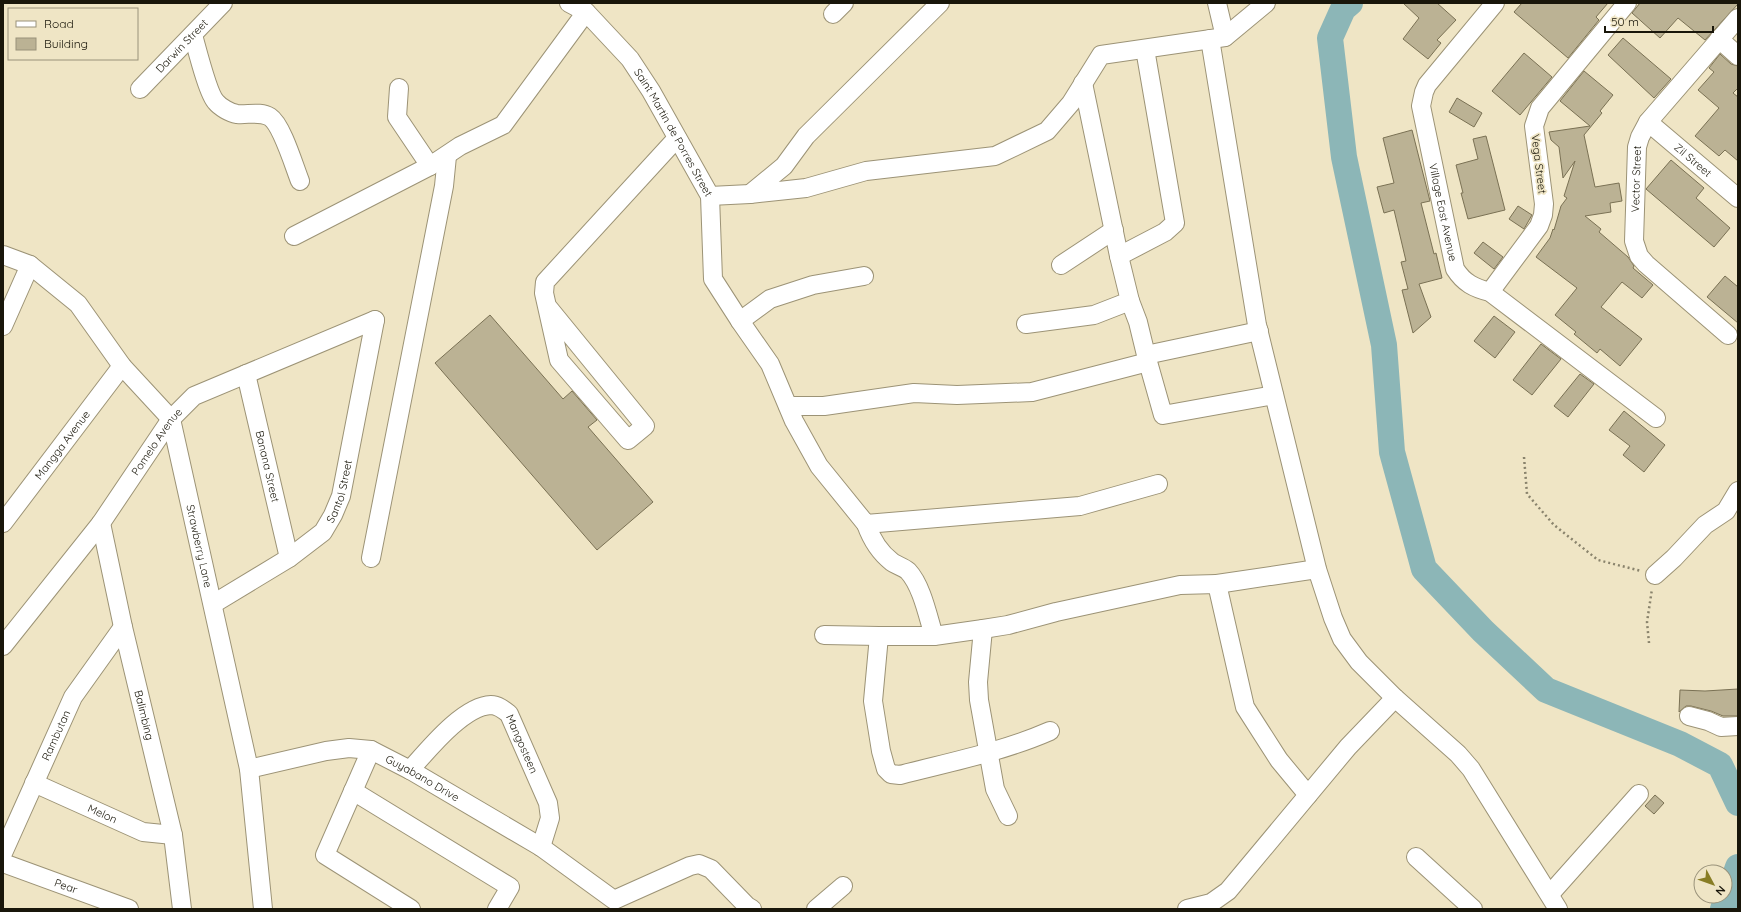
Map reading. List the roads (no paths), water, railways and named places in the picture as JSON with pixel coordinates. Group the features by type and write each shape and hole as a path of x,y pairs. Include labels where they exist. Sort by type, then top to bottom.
{"street":[{"name":"Darwin Street","path":"140,88 223,3"},
{"name":"Saint Martin de Porres Street","path":"569,3 586,12 630,59 651,91 710,196 750,194 806,188 866,171 995,156 1047,130 1071,103 1101,55 1218,38"},
{"path":"750,194 784,166 806,136 940,3"},
{"path":"1217,3 1218,38 1259,331 1317,569 1342,639 1359,662 1395,698 1458,754 1471,769 1554,902 1639,794"},
{"path":"1218,38 1266,3"},
{"name":"Village East Avenue","path":"1495,3 1427,85 1421,106 1455,270 1461,279 1476,289 1490,292 1656,418"},
{"name":"Vega Street","path":"1490,292 1539,226 1543,215 1544,204 1534,126 1540,108 1627,3"},
{"path":"294,236 430,166 460,146 503,125 586,12"},
{"name":"Vector Street","path":"1728,335 1646,264 1639,256 1634,241 1636,160 1640,137 1648,122 1738,18"},
{"path":"193,35 210,91 215,102 223,108 236,114 261,113 271,117 279,126 300,181"},
{"path":"1719,39 1738,56"},
{"path":"1119,256 1170,229 1175,223 1145,49"},
{"path":"1083,83 1119,256 1130,301 1138,322 1163,415 1274,395"},
{"path":"399,88 397,117 430,166"},
{"name":"Zil Street","path":"1648,122 1738,198"},
{"path":"547,306 645,426 628,440 559,360 544,293 545,282 677,138"},
{"path":"371,558 444,186 447,156"},
{"path":"710,196 713,279 770,364 794,421 819,466 866,524 879,550 892,562 908,571 923,599 934,636"},
{"path":"1061,264 1114,230"},
{"name":"Strawberry Lane","path":"3,255 30,265 78,304 122,366 171,419 249,769 263,909"},
{"path":"3,326 30,265"},
{"path":"740,321 770,299 813,285 864,276"},
{"path":"1026,324 1094,315 1130,301"},
{"name":"Pomelo Avenue","path":"3,646 101,523 171,419 194,396 375,320"},
{"name":"Santol Street","path":"213,604 289,558 323,532 333,515 338,502 375,320"},
{"path":"788,406 824,406 914,393 957,394 1032,392 1147,359 1259,331"},
{"name":"Mangga Avenue","path":"3,523 122,366"},
{"name":"Banana Street","path":"246,374 289,558"},
{"path":"866,524 1080,506 1158,484"},
{"path":"1655,575 1674,558 1705,525 1726,511 1738,491"},
{"name":"Balimbing","path":"101,523 123,627 173,835 182,909"},
{"path":"824,635 934,636 1008,625 1056,612 1180,585 1217,584 1317,569"},
{"path":"1217,584 1245,707 1279,760 1308,795"},
{"name":"Rambutan","path":"3,853 73,697 123,627"},
{"path":"982,629 978,682 995,789 1008,816"},
{"path":"879,636 873,701 881,751 888,771 895,775 900,775 988,752 1032,739 1050,731"},
{"path":"1187,909 1211,903 1228,891 1348,746 1395,698"},
{"name":"Mangosteen","path":"410,770 430,748 465,715 478,707 492,705 503,709 509,714 548,803 550,818 541,847"},
{"path":"1689,716 1708,721 1721,727 1738,726"},
{"name":"Guyabano Drive","path":"249,769 326,751 349,748 371,750 410,770 541,847 578,874 614,904"},
{"path":"371,750 325,855 411,909"},
{"name":"Melon","path":"34,783 143,832 173,835"},
{"path":"353,791 510,887 497,909"},
{"path":"1416,857 1473,909"},
{"name":"Pear","path":"3,863 129,909"},
{"path":"614,904 690,866 700,864 711,869 747,906 752,909"},
{"path":"816,909 843,886"}],"waterway":[{"path":"1350,3 1343,9 1330,38 1344,157 1384,345 1392,452 1424,569 1483,631 1546,690 1680,744 1720,765 1738,803"},
{"path":"1723,909 1738,867"}]}
